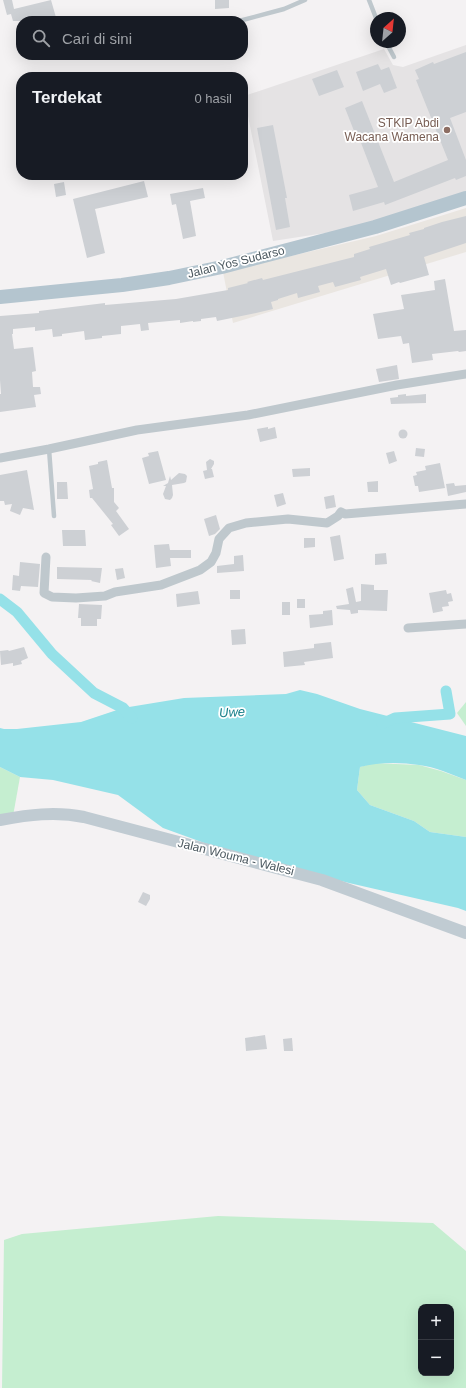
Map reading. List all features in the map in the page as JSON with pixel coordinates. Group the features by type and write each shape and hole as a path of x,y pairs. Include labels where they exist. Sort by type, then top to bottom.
{"main road":[{"name":"Jalan Yos Sudarso","path":"0,297 122,285 214,269 374,227 466,198"}],"street":[{"path":"0,458 137,430 248,415 397,385 466,374"},
{"path":"46,557 44,593 52,597 76,598 105,596 122,591 161,585 200,570 211,562 216,553 219,539 229,528 246,523 288,519 327,523 338,516 341,512 345,514 466,504"},
{"path":"408,628 466,624"},
{"name":"Jalan Wouma - Walesi","path":"0,820 33,814 49,813 64,813 84,817 322,880 466,933"}],"lane":[{"path":"248,19 284,9 305,0"},
{"path":"369,0 374,12"},
{"path":"389,48 394,56"},
{"path":"49,449 54,516"}],"shaded area":[{"path":"466,45 466,194 345,230 273,241 248,116 248,95 384,49 393,65 403,67"},
{"path":"466,208 466,252 233,323 223,272 376,236"}],"green space":[{"path":"466,702 466,726 457,713"},
{"path":"373,763 419,765 466,780 466,837 430,832 414,821 370,805 357,790 360,767"},
{"path":"0,767 20,777 13,816 0,819"},
{"path":"218,1216 433,1223 466,1251 466,1388 2,1388 4,1240 22,1234"}],"water":[{"name":"Uwe","path":"300,690 317,694 360,709 466,736 466,780 431,767 404,763 382,763 360,767 357,790 370,805 414,821 430,832 466,837 466,911 232,853 163,828 118,795 53,780 20,777 0,767 0,728 17,729 81,722 123,708 184,698 286,694"}],"building":[{"path":"3,0 12,0 14,9 51,0 56,16 16,16 16,21 13,21 11,14 7,15"},
{"path":"215,0 229,0 229,8 215,9"},
{"path":"466,52 466,112 450,118 466,160 466,176 456,180 455,178 385,205 384,202 353,211 349,195 378,187 358,135 356,136 345,108 362,101 394,182 448,160 416,80 419,79 415,70 433,62 434,64"},
{"path":"378,64 381,70 389,67 397,88 384,93 380,84 363,91 356,72"},
{"path":"337,70 344,87 319,96 312,79"},
{"path":"273,125 287,198 285,198 290,227 276,230 257,128"},
{"path":"144,181 148,197 95,209 105,253 87,258 73,199"},
{"path":"64,182 66,195 56,197 54,184"},
{"path":"203,188 205,198 190,201 196,236 183,239 176,204 172,205 170,194"},
{"path":"466,216 466,243 424,257 429,275 400,283 391,285 386,269 360,277 361,280 335,287 333,282 318,286 320,292 298,298 297,293 278,299 271,302 273,309 217,321 216,317 201,319 201,321 193,322 180,323 180,320 148,323 149,330 141,331 140,324 121,326 121,334 102,336 102,338 85,340 84,331 62,334 62,336 53,337 52,329 35,331 35,327 13,329 12,334 14,349 33,347 36,371 32,372 33,387 40,387 41,394 34,395 36,407 0,412 0,316 39,313 39,311 105,303 105,305 176,299 228,290 228,288 262,278 263,280 354,257 354,254 370,249 369,247 410,235 409,233 442,222"},
{"path":"445,279 454,331 466,330 466,351 432,354 433,360 412,363 409,343 403,344 401,336 378,339 373,314 404,309 401,295 435,290 434,281"},
{"path":"397,365 399,379 379,382 376,369"},
{"path":"406,394 406,396 426,394 426,403 391,404 390,398"},
{"path":"268,427 268,429 275,427 277,438 260,442 257,429"},
{"path":"401,430 405,430 407,434 405,438 401,438 399,436 399,432"},
{"path":"416,448 425,449 424,457 415,456"},
{"path":"158,451 166,480 149,484 142,458 149,456 148,453"},
{"path":"394,451 397,461 389,464 386,453"},
{"path":"210,459 214,461 211,469 214,477 205,479 203,471 207,470 206,462"},
{"path":"107,460 112,488 114,488 114,502 119,508 116,511 129,529 119,536 111,525 113,524 92,498 90,498 89,490 93,489 89,466"},
{"path":"440,463 445,488 419,492 418,486 415,486 413,476 417,475 416,472 426,470 425,466"},
{"path":"310,468 310,476 293,477 292,469"},
{"path":"27,470 34,510 23,508 20,515 10,511 12,504 5,505 4,501 0,501 0,475"},
{"path":"179,473 187,476 186,482 172,485 172,498 170,500 165,499 163,494 166,486 163,486 168,483 170,476 171,480"},
{"path":"378,481 378,492 368,492 367,482"},
{"path":"57,482 67,482 68,499 57,499"},
{"path":"454,483 455,486 466,485 466,492 448,496 446,484"},
{"path":"283,493 286,504 277,507 274,495"},
{"path":"334,495 336,507 326,509 324,497"},
{"path":"216,515 220,529 215,534 209,536 204,519"},
{"path":"62,530 85,530 86,546 63,546"},
{"path":"340,535 344,559 334,561 330,537"},
{"path":"304,538 315,538 315,547 304,548"},
{"path":"169,544 170,550 191,550 191,558 170,558 171,566 156,568 154,545"},
{"path":"386,553 387,564 375,565 375,554"},
{"path":"243,555 244,571 217,573 217,566 234,564 234,556"},
{"path":"20,562 40,564 38,587 21,586 20,591 12,590 13,575 19,576"},
{"path":"57,567 102,568 100,583 91,581 92,580 57,579"},
{"path":"123,568 125,578 117,580 115,569"},
{"path":"361,584 374,585 374,590 388,590 387,611 358,610 358,613 351,614 350,610 337,609 336,606 349,604 346,589 353,587 356,602 361,601"},
{"path":"230,590 240,590 240,599 230,599"},
{"path":"446,590 447,594 451,593 453,601 448,602 449,606 442,607 443,611 433,613 429,593"},
{"path":"198,591 200,604 177,607 176,594"},
{"path":"297,599 305,599 305,608 297,608"},
{"path":"282,602 290,602 290,615 282,615"},
{"path":"79,604 102,605 101,619 97,619 97,626 81,626 81,618 78,618"},
{"path":"332,610 333,625 310,628 309,615 323,614 323,611"},
{"path":"245,629 246,644 232,645 231,630"},
{"path":"331,642 333,658 304,662 305,665 284,667 283,652 314,648 314,644"},
{"path":"24,647 28,658 21,661 22,664 13,666 13,663 1,665 0,651 9,651"},
{"path":"143,892 150,895 150,899 146,906 138,902"},
{"path":"265,1035 267,1049 246,1051 245,1038"},
{"path":"292,1038 293,1051 284,1051 283,1039"}],"waterway":[{"path":"0,599 17,612 52,654 94,693 123,708 132,718"},
{"path":"382,724 395,718 450,714 446,691"}],"place":[{"name":"STKIP Abdi Wacana Wamena","path":"447,130"}]}
